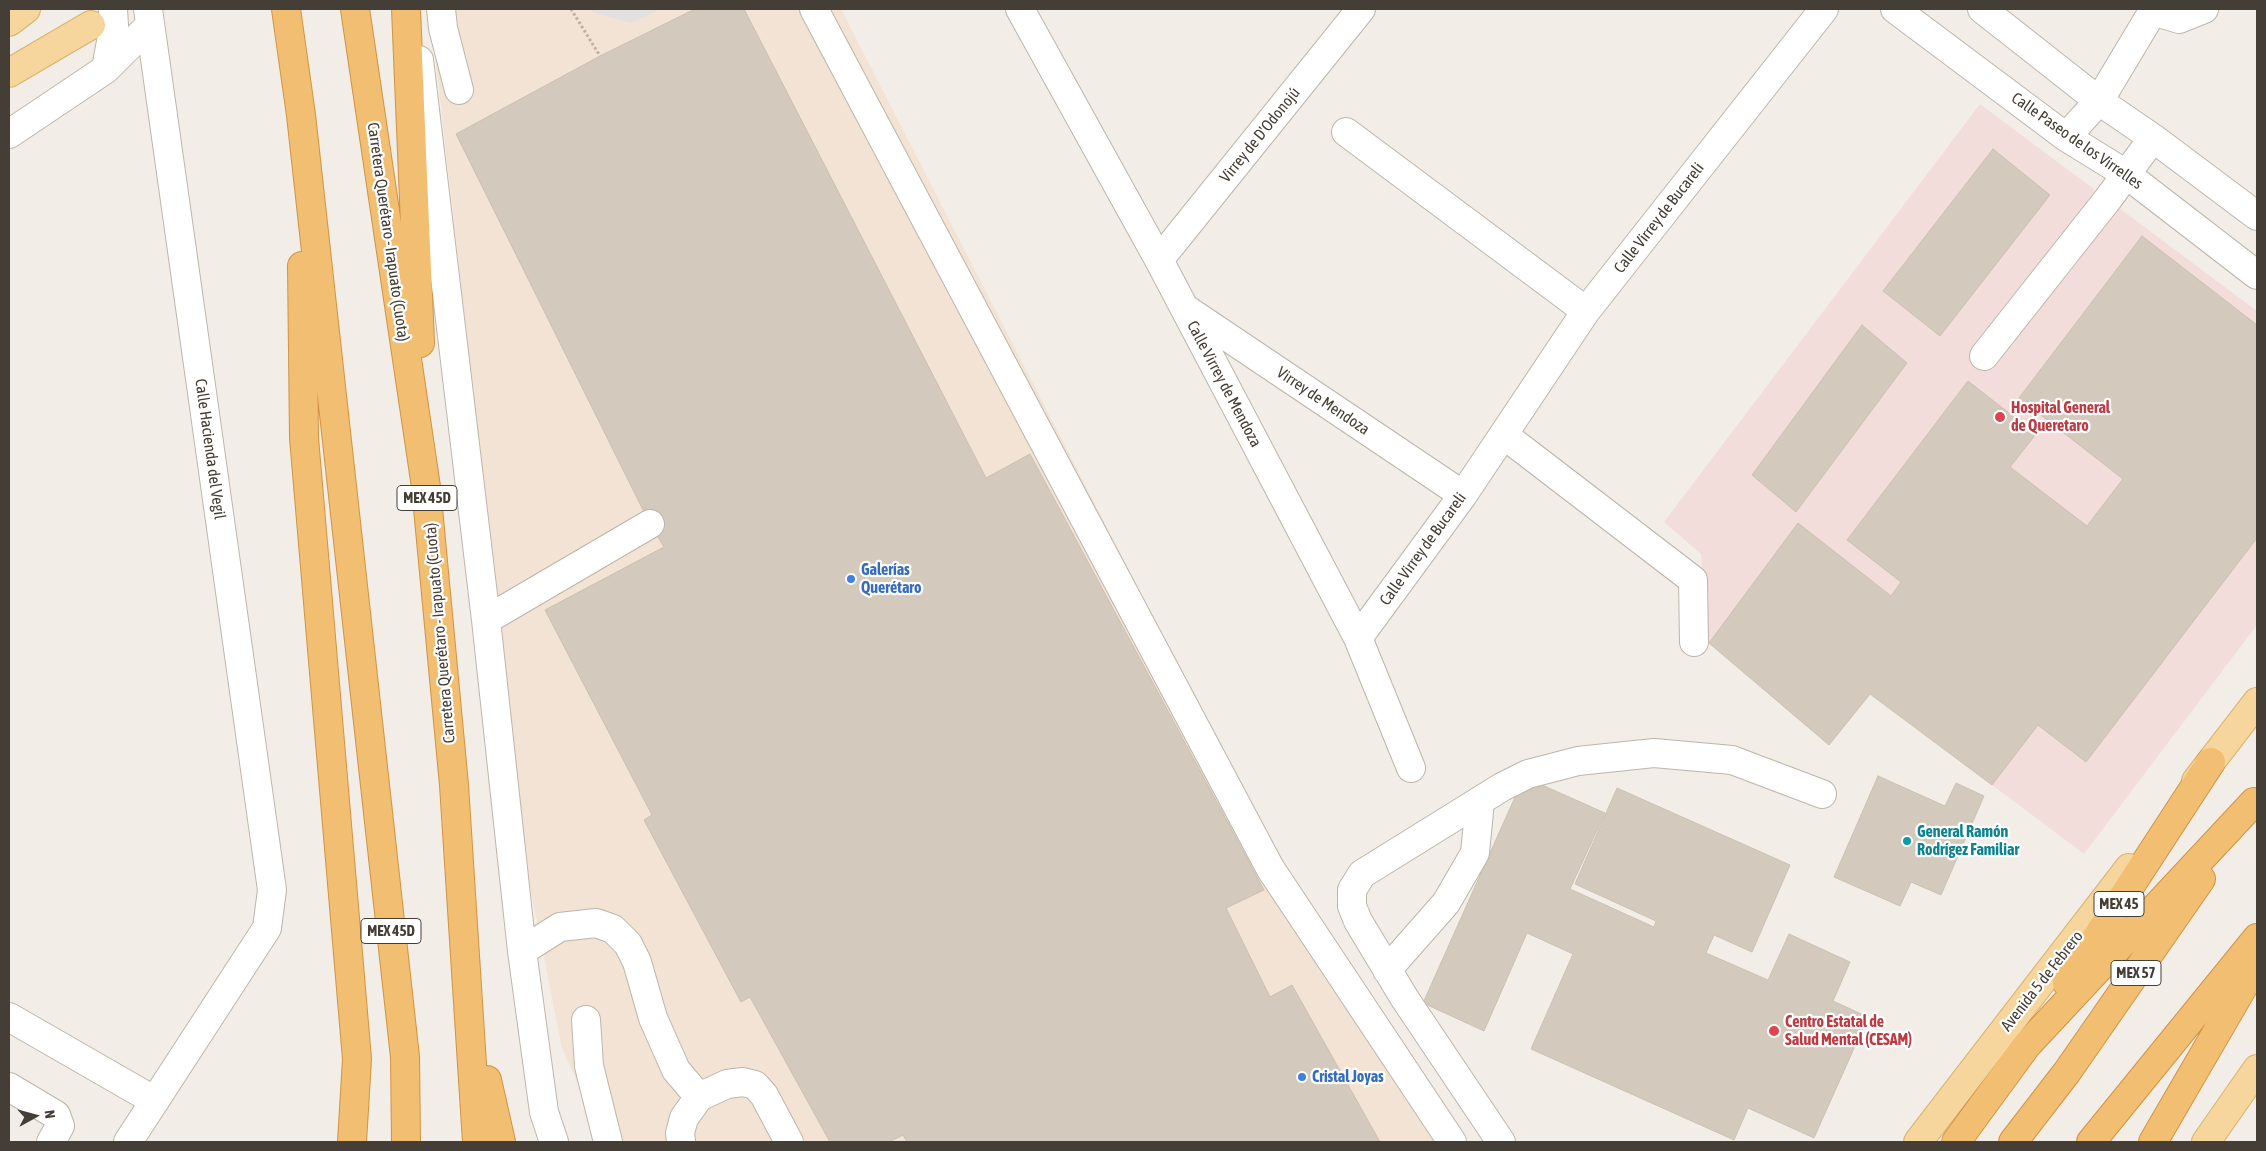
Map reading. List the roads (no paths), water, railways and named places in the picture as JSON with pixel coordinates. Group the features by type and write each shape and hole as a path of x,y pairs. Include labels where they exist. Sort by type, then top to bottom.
{"highway":[{"name":"MEX 45D","path":"286,9 301,115 405,1057 406,1142"},
{"name":"Carretera Querétaro - Irapuato (Cuota)","path":"355,9 426,487 454,785 477,1142"},
{"path":"406,9 426,487"},
{"path":"301,115 304,438 357,1059 352,1142"},
{"name":"MEX 45","path":"1956,1142 2026,1045 2210,762"},
{"name":"MEX 45","path":"2026,1045 2256,800"},
{"name":"MEX 57","path":"2013,1142 2067,1072 2256,800"},
{"path":"2091,1142 2257,938"},
{"path":"2154,1142 2257,963"},
{"path":"468,990 501,1142"}],"main road":[{"path":"9,22 26,9"},
{"path":"9,73 91,25"},
{"name":"Avenida 5 de Febrero","path":"1918,1142 2257,702"},
{"path":"2206,1142 2257,1069"}],"street":[{"path":"106,69 114,25 113,9"},
{"path":"413,9 486,620 522,951 544,1112 554,1142"},
{"path":"441,9 443,28 459,90"},
{"path":"814,9 1270,868 1452,1142"},
{"name":"Calle Virrey de Mendoza","path":"1020,9 1159,260 1358,638 1412,768"},
{"name":"Virrey de D'Odonojú","path":"1159,260 1361,9"},
{"name":"Calle Virrey de Bucareli","path":"1358,638 1463,496 1586,311 1824,9"},
{"name":"Calle Paseo de los Virrelles","path":"1895,9 2066,137 2126,174 2257,275"},
{"path":"1982,9 2099,101 2153,138 2257,216"},
{"path":"2066,137 2099,101 2152,10 2179,19 2204,9"},
{"path":"9,134 106,69 149,17"},
{"name":"Calle Hacienda del Vegil","path":"128,1142 267,928 272,890 149,17"},
{"path":"1346,132 1586,311"},
{"path":"1984,356 2108,199 2153,138"},
{"name":"Virrey de Mendoza","path":"1183,307 1463,496"},
{"path":"1504,435 1693,580 1694,642"},
{"path":"486,620 650,524"},
{"path":"1501,1142 1387,970 1358,921 1352,906 1352,890 1362,874 1480,801 1528,774 1578,761 1654,753 1732,760 1822,794"},
{"path":"1387,970 1446,903 1476,853 1480,801"},
{"path":"522,951 560,927 596,923 614,929 628,944 638,962 653,1018 676,1070 699,1098"},
{"path":"9,1017 155,1101"},
{"path":"586,1020 589,1066 608,1142"},
{"path":"681,1142 680,1132 684,1118 699,1098 727,1084 743,1082 756,1085 764,1095 789,1142"},
{"path":"9,1087 56,1115 60,1126 51,1142"}],"place":[{"name":"Hospital General de Queretaro","path":"2000,417"},
{"name":"Galerías Querétaro","path":"851,579"},
{"name":"General Ramón Rodrígez Familiar","path":"1907,841"},
{"name":"Centro Estatal de Salud Mental (CESAM)","path":"1774,1031"},
{"name":"Cristal Joyas","path":"1302,1077"}]}
